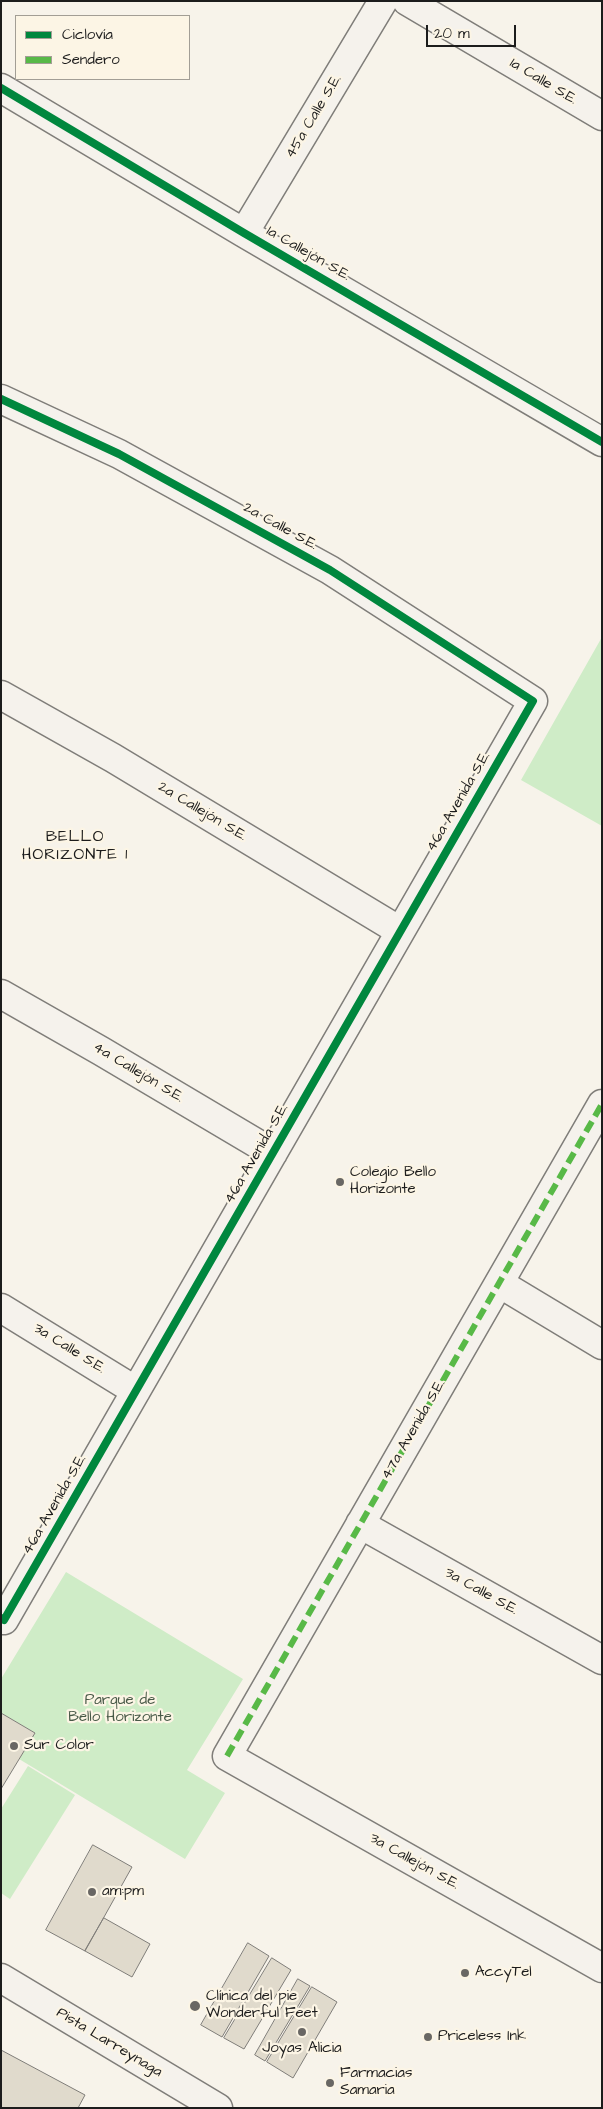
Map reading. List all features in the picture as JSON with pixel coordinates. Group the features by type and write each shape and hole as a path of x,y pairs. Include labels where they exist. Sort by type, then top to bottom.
{"street":[{"name":"45a Calle S.E.","path":"244,233 383,1"},
{"name":"1a Calle S.E.","path":"406,1 602,116"},
{"name":"1a Callejón S.E.","path":"1,88 244,233 602,442"},
{"name":"2a Calle S.E.","path":"1,399 119,454 330,570 533,700"},
{"name":"2a Callejón S.E.","path":"1,695 113,758 400,931"},
{"name":"46a Avenida S.E.","path":"3,1619 533,700"},
{"name":"4a Callejón S.E.","path":"1,994 273,1153"},
{"name":"47a Avenida S.E.","path":"227,1756 602,1104"},
{"path":"499,1282 602,1345"},
{"name":"3a Calle S.E.","path":"1,1308 136,1391"},
{"name":"3a Calle S.E.","path":"360,1524 602,1660"},
{"name":"3a Callejón S.E.","path":"227,1756 602,1968"},
{"name":"Pista Larreynaga","path":"1,1978 218,2108"}],"green space":[{"path":"602,637 602,826 521,780"},
{"name":"Parque de Bello Horizonte","path":"66,1572 243,1679 187,1770 225,1793 185,1859 19,1759 35,1733 1,1713 1,1679"},
{"path":"28,1766 75,1795 10,1899 1,1893 1,1809"}],"building":[{"name":"Sur Color","path":"1,1713 35,1733 1,1789"},
{"name":"am:pm","path":"93,1845 132,1867 85,1951 46,1930"},
{"path":"104,1918 150,1944 132,1977 85,1951"},
{"path":"248,1943 269,1956 222,2037 201,2025"},
{"path":"272,1958 291,1970 244,2049 224,2038"},
{"path":"298,1979 310,1986 265,2061 255,2055"},
{"name":"Joyas Alicia","path":"312,1987 337,2002 293,2078 267,2062"},
{"path":"1,2050 85,2095 78,2108 1,2108"}],"marked path":[{"path":"227,1756 602,1104"}],"cycle path":[{"path":"1,88 244,233 602,442"},
{"path":"1,399 119,454 330,570 533,701 4,1620 1,1618"}],"place":[{"name":"Colegio Bello Horizonte","path":"340,1182"},
{"name":"Sur Color","path":"14,1746"},
{"name":"am:pm","path":"92,1892"},
{"name":"AccyTel","path":"465,1973"},
{"name":"Clínica del pie Wonderful Feet","path":"195,2006"},
{"name":"Joyas Alicia","path":"302,2032"},
{"name":"Priceless Ink","path":"428,2037"},
{"name":"Farmacias Samaria","path":"330,2083"}],"district":[{"name":"BELLO HORIZONTE 1","path":"75,847"}]}
